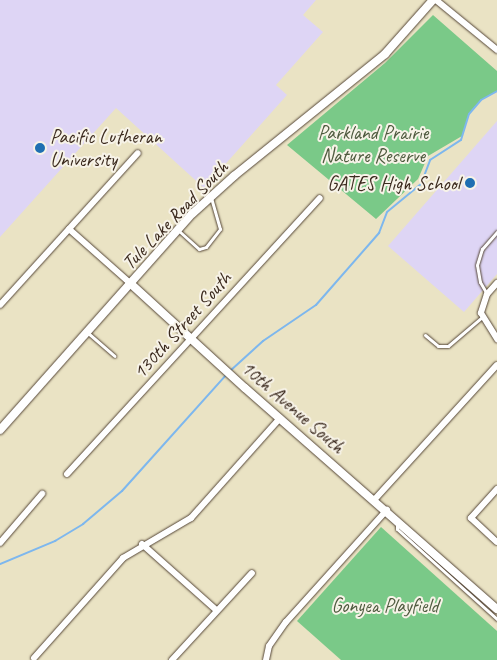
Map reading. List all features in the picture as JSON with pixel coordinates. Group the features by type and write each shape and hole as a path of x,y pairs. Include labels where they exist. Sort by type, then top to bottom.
{"street":[{"path":"435,0 497,50"},
{"name":"Tule Lake Road South","path":"0,430 210,197 385,54 435,0"},
{"path":"0,305 138,153"},
{"name":"130th Street South","path":"67,474 320,198"},
{"name":"10th Avenue South","path":"68,230 131,284 224,369 397,518 496,611"},
{"path":"497,283 487,294 481,309 482,317 497,339"},
{"path":"375,499 497,365"},
{"path":"34,658 123,558 142,544 191,518 280,418"},
{"path":"497,489 471,518 497,542"},
{"path":"0,543 42,494"},
{"path":"266,660 270,646 282,627 387,510"},
{"path":"142,544 216,610"},
{"path":"172,660 252,573"}],"lane":[{"path":"179,230 199,249 206,247 220,229 210,197"},
{"path":"487,294 480,282 477,265 482,249 497,232"},
{"path":"425,335 438,346 448,346 482,317"},
{"path":"88,332 114,356"},
{"path":"496,611 497,619"}],"shaded area":[{"name":"Pacific Lutheran University","path":"0,0 316,0 303,15 323,32 276,85 287,95 204,188 116,108 0,237"},
{"name":"GATES High School","path":"497,121 497,274 464,312 388,246"}],"green space":[{"name":"Parkland Prairie Nature Reserve","path":"433,15 497,71 497,91 481,100 469,114 462,136 428,156 418,179 376,219 287,145 385,63"},
{"name":"Gonyea Playfield","path":"381,527 497,631 497,660 341,660 297,621"}],"waterway":[{"path":"230,371 263,341 316,305 379,233 387,212 421,184 430,160 461,140 469,114 481,100 497,91"},
{"path":"0,564 55,541 83,524 122,491 227,374"}],"place":[{"name":"Pacific Lutheran University","path":"40,148"},
{"name":"GATES High School","path":"470,183"}]}
